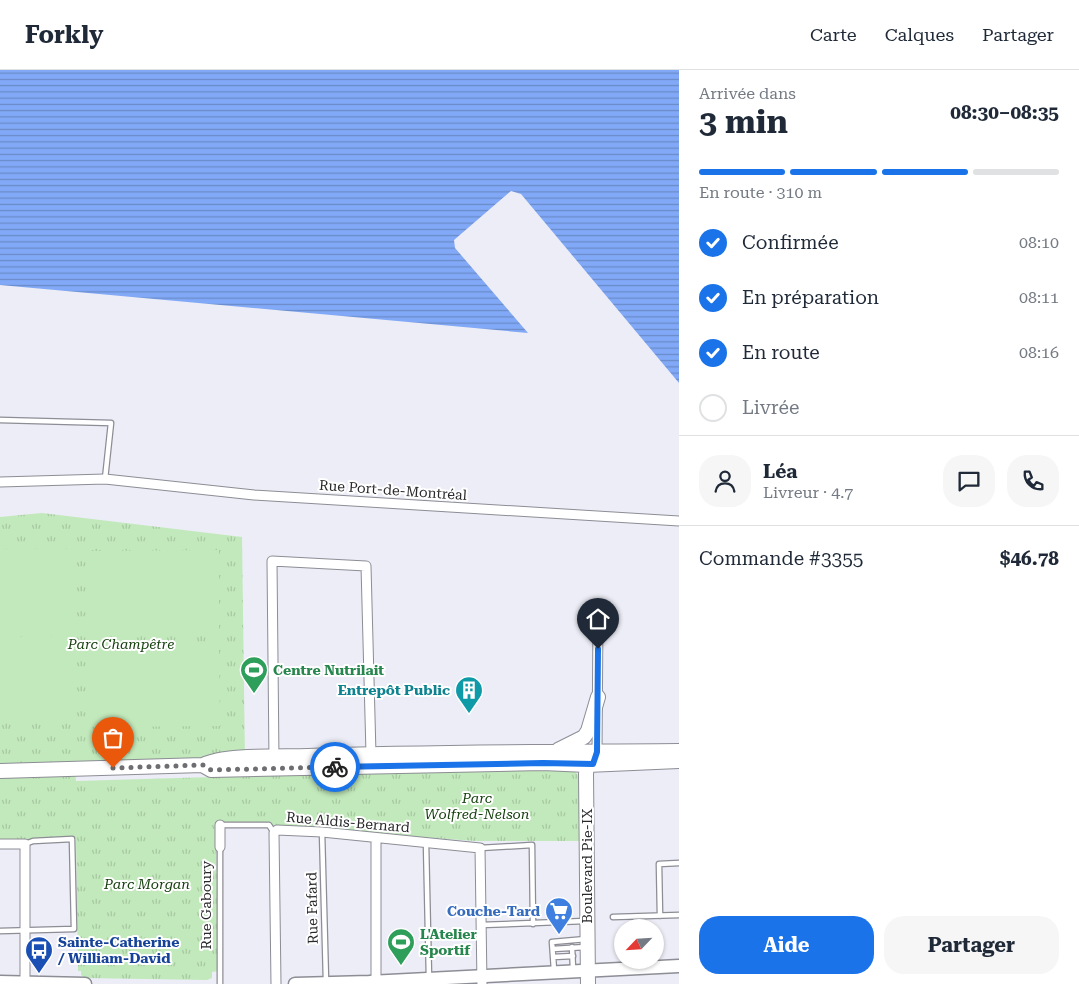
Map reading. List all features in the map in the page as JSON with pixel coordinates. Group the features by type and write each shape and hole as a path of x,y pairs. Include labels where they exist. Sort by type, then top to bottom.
{"main road":[{"path":"554,752 584,737 588,731 598,697"},
{"path":"274,763 543,763 679,751"},
{"path":"0,770 203,765 211,770 371,754 554,752 592,760 679,761"},
{"name":"Boulevard Pie-IX","path":"592,760 587,921 587,943 592,977"},
{"name":"Boulevard Pie-IX","path":"592,760 592,977"}],"street":[{"name":"Rue Port-de-Montréal","path":"0,482 105,480 254,495 679,521"},
{"path":"274,763 272,561 366,566 371,754"},
{"name":"Boulevard Pie-IX","path":"592,760 598,697 598,617"},
{"name":"Rue Gaboury","path":"220,825 220,847"},
{"name":"Rue Aldis-Bernard","path":"274,833 277,830 322,832 480,848"},
{"path":"274,833 276,984"},
{"path":"376,838 376,983"},
{"path":"0,844 25,844 25,983"},
{"path":"480,848 482,980"},
{"path":"295,984 533,978 554,972 573,972 592,977 679,966"},
{"path":"0,982 85,984"}],"lane":[{"path":"0,420 111,423 105,480"},
{"path":"220,825 268,825 274,833"},
{"name":"Rue Fafard","path":"322,832 326,984"},
{"path":"0,931 74,929 72,839 33,840 25,844"},
{"path":"426,843 429,981"},
{"path":"480,848 532,844 533,924"},
{"name":"Rue Gaboury","path":"220,847 220,984"},
{"path":"660,916 660,864 679,863"},
{"path":"613,917 679,915"},
{"path":"482,925 587,921"},
{"path":"572,940 573,972"},
{"path":"554,972 552,942 572,940 587,943"},
{"path":"553,949 572,948 587,943"},
{"path":"553,957 572,956"}],"green space":[{"name":"Parc Champêtre","path":"42,513 242,537 245,763 0,768 0,517"},
{"path":"0,549 72,549 73,630 0,630"},
{"path":"219,550 219,632 88,632 88,551"},
{"path":"73,636 74,719 0,719 0,637"},
{"path":"88,646 219,646 220,726 89,727"},
{"path":"75,769 76,781 386,772 573,770 580,777 582,841 475,841 216,822 218,971 212,972 212,978 207,980 85,978 81,975 81,971 78,971 76,838 25,844 0,844 0,771"}],"water":[{"path":"0,70 679,70 679,383 521,194 511,191 454,240 455,248 528,333 0,285"}],"way so far":[{"path":"113,768 203,765 211,770 335,767"}],"place":[{"name":"Centre Nutrilait","path":"254,694"},
{"name":"Entrepôt Public","path":"469,714"},
{"name":"Couche-Tard","path":"559,935"},
{"name":"L'Atelier Sportif","path":"401,966"},
{"name":"Sainte-Catherine / William-David","path":"39,974"}],"route":[{"path":"335,767 543,763 593,764 597,752 598,649"}],"park label":[{"name":"Parc Wolfred-Nelson","path":"477,806"},
{"name":"Parc Morgan","path":"147,884"}]}
